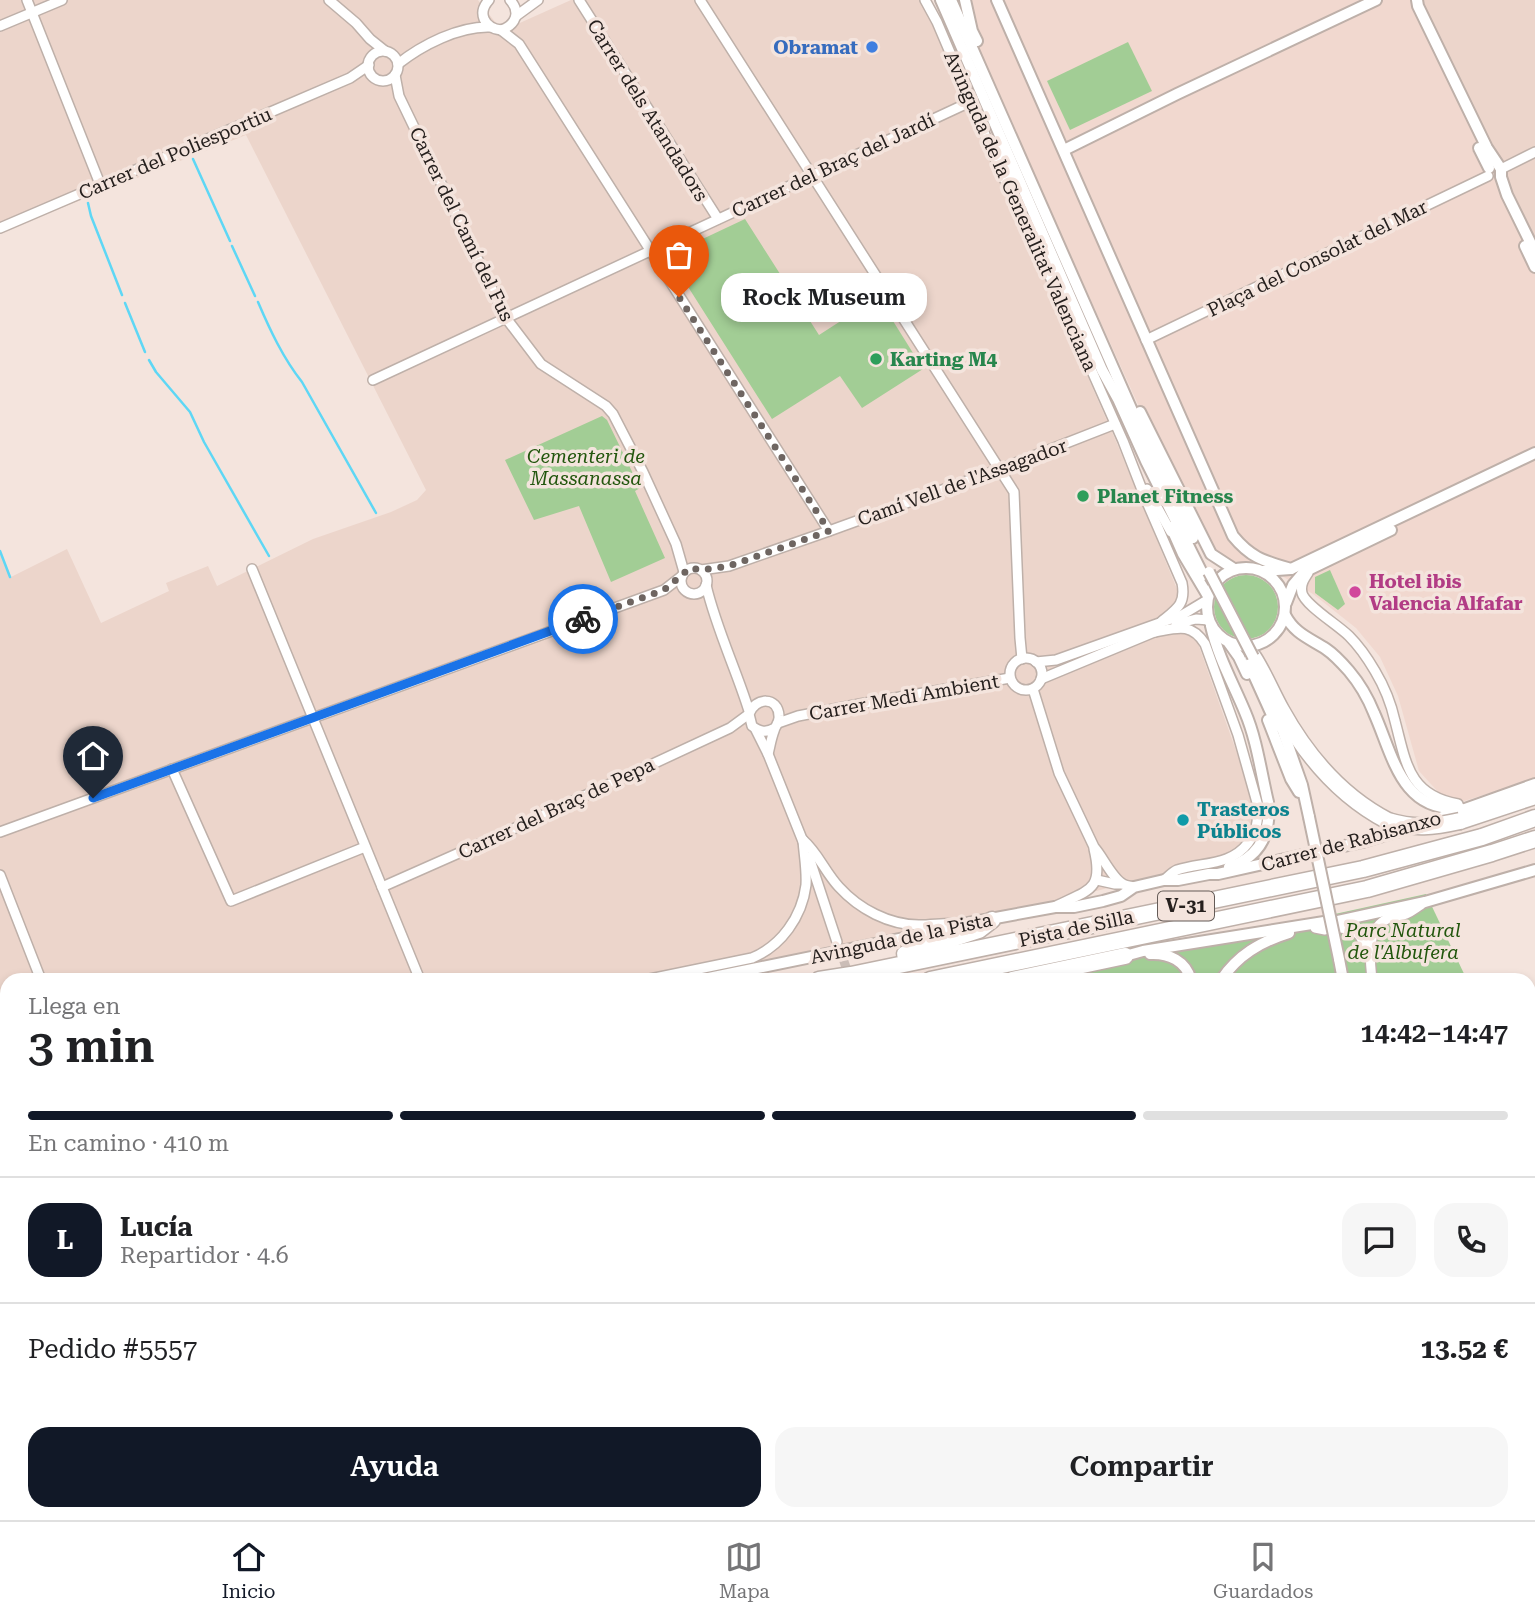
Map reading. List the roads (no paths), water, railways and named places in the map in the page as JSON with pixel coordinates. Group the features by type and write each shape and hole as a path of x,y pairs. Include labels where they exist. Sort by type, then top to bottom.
{"highway":[{"path":"1250,658 1261,668 1280,709 1313,760 1349,796 1388,821 1405,826 1433,827 1460,821 1535,796"},
{"name":"Pista de Silla","path":"860,973 1363,869 1482,837 1535,818"},
{"name":"Pista de Silla","path":"964,973 1367,889 1535,839"},
{"path":"837,973 850,966 917,951 979,930 992,919"},
{"path":"1045,973 1125,956"}],"street":[{"path":"26,0 100,184"},
{"path":"0,26 62,0"},
{"path":"329,0 356,23 370,40 397,60 398,64"},
{"path":"519,44 516,7 512,0 532,0"},
{"path":"501,30 509,27 538,0"},
{"name":"Carrer dels Atandadors","path":"579,0 718,219"},
{"path":"700,0 1014,492 1023,659"},
{"name":"Avinguda de la Generalitat Valenciana","path":"925,0 1123,441"},
{"path":"941,0 997,116"},
{"path":"951,0 997,116 1107,368 1152,456 1206,574 1250,658 1290,749 1302,785 1342,973"},
{"path":"965,0 972,31 992,79 999,152 1015,198"},
{"path":"998,0 1233,537 1259,559 1291,569"},
{"path":"1064,150 1376,0"},
{"path":"1415,1 1487,148 1535,267"},
{"path":"485,4 485,21 490,27"},
{"path":"466,29 485,4"},
{"path":"370,40 369,62 378,79 392,78 398,64 415,51 466,29 490,27 501,30 519,44 829,531"},
{"path":"369,62 376,53 415,51"},
{"name":"Carrer del Poliesportiu","path":"0,228 350,78 369,62"},
{"name":"Carrer del Camí del Fus","path":"395,75 399,96 506,318 541,365 613,414 676,544 683,574"},
{"name":"Carrer del Poliesportiu","path":"350,78 378,79"},
{"name":"Carrer del Camí del Fus","path":"378,79 399,96"},
{"name":"Carrer del Braç del Jardí","path":"373,380 970,102"},
{"name":"Plaça del Consolat del Mar","path":"1146,340 1535,152"},
{"path":"1495,173 1535,252"},
{"path":"1107,368 1130,439 1184,554"},
{"path":"1107,368 1136,403 1211,554 1234,569"},
{"name":"Camí Vell de l'Assagador","path":"699,569 729,566 1000,469 1115,424"},
{"path":"1123,441 1208,598"},
{"path":"1123,441 1182,583 1184,594 1179,607 1162,621"},
{"path":"1209,874 1247,858 1256,850 1269,826 1268,802 1251,727 1227,675 1207,610 1208,598 1214,584 1223,575 1244,567 1273,572 1291,569 1535,453"},
{"path":"1229,643 1253,646 1274,636 1281,626 1293,585 1304,572 1535,461"},
{"name":"Carrer del Camí del Fus","path":"676,544 699,569"},
{"name":"Camí Vell de l'Assagador","path":"706,584 729,566"},
{"path":"0,832 664,590 690,568 699,569 706,575 711,609 741,685 754,728 768,754 803,840 837,942"},
{"path":"252,569 417,973"},
{"path":"1311,569 1302,582 1301,591 1306,601 1349,636 1375,671 1391,705 1407,767 1416,781 1438,799 1470,807"},
{"path":"1263,571 1279,584 1285,609 1294,629 1338,659 1356,680 1374,712 1397,770 1410,790 1441,808 1470,807"},
{"path":"683,574 681,583 711,609"},
{"path":"664,590 701,592 706,584"},
{"path":"1036,662 1056,660 1182,615 1208,598"},
{"path":"1041,679 1041,669 1031,659 1016,662 1010,672 1010,678 1017,688 1026,691 1033,689 1041,679 1155,632 1195,619 1210,623 1239,657 1291,779 1300,792"},
{"path":"1155,632 1187,628 1199,635 1205,644 1238,735"},
{"path":"1250,658 1309,817"},
{"path":"1227,675 1238,735"},
{"name":"Carrer Medi Ambient","path":"776,725 798,716 1010,678"},
{"path":"741,685 760,701 771,702 778,709 768,754"},
{"path":"1033,689 1059,772 1094,848 1098,865 1097,880 1134,887"},
{"path":"749,713 760,701"},
{"name":"Carrer Medi Ambient","path":"778,709 798,716"},
{"name":"Carrer del Braç de Pepa","path":"382,887 730,728 749,713"},
{"path":"754,728 762,732 769,731 776,725"},
{"name":"Carrer del Braç de Pepa","path":"730,728 754,728"},
{"name":"Carrer de Rabisanxo","path":"1164,880 1174,871 1233,857 1250,840 1256,828 1258,806 1238,735"},
{"path":"172,769 231,901 365,847"},
{"name":"Carrer de Rabisanxo","path":"1055,907 1074,907 1103,901 1121,896 1134,887 1164,880 1218,874 1362,842 1454,814 1535,784"},
{"path":"803,840 812,848 829,876 845,894 864,909 901,923 963,924"},
{"path":"679,973 752,958 765,953 776,944 787,931 802,902 806,886 803,840"},
{"path":"1094,848 1122,884"},
{"path":"1339,925 1535,870"},
{"path":"0,875 38,973"},
{"name":"Avinguda de la Pista","path":"733,973 1055,907 1084,893 1097,880"},
{"path":"1372,973 1371,941 1379,924 1408,913 1425,902"},
{"path":"1339,925 1352,929 1363,940 1371,964"},
{"path":"1125,956 1143,951 1322,927 1290,933 1258,944 1241,956 1226,973"},
{"path":"1125,956 1158,953 1170,956 1180,962 1188,973"}],"waterway":[{"path":"193,159 230,241"},
{"path":"88,203 122,295"},
{"path":"232,246 255,296"},
{"path":"258,302 283,354 302,382 376,513"},
{"path":"125,303 145,352"},
{"path":"149,360 190,412 204,442 269,556"},
{"path":"0,551 10,577"}],"tunnel":[{"path":"839,947 848,973"}],"place":[{"name":"Obramat","path":"872,47"},
{"name":"Rock Museum","path":"679,297"},
{"name":"Karting M4","path":"876,359"},
{"name":"Planet Fitness","path":"1083,496"},
{"name":"Hotel ibis Valencia Alfafar","path":"1355,592"},
{"name":"Trasteros Públicos","path":"1183,820"}],"park label":[{"name":"Cementeri de Massanassa","path":"586,467"},
{"name":"Parc Natural de l'Albufera","path":"1403,941"}]}
